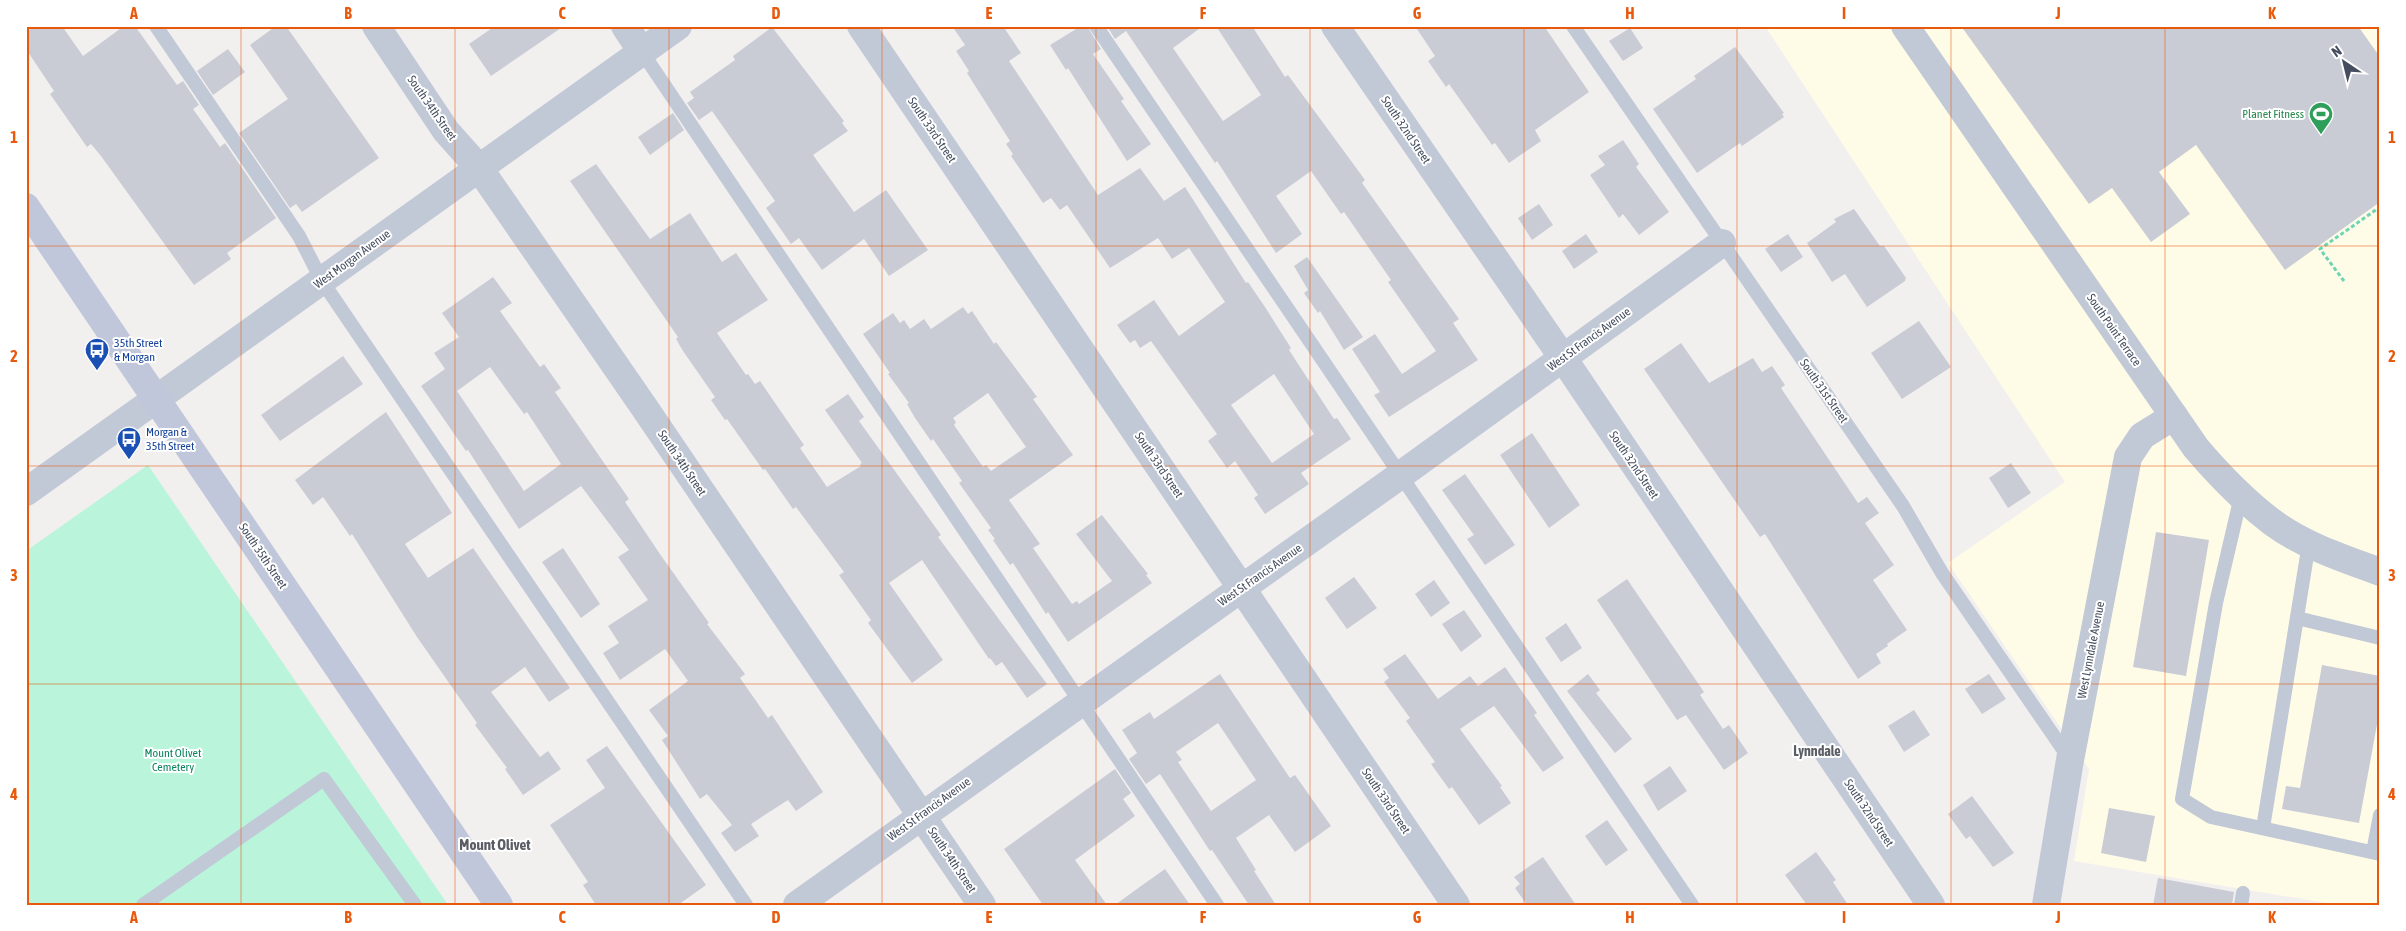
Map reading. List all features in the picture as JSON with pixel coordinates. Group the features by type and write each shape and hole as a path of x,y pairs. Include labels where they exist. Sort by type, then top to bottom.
{"main road":[{"name":"South 35th Street","path":"26,207 499,905"}],"street":[{"name":"South 34th Street","path":"376,26 446,131 479,168 644,407 982,905"},
{"path":"625,26 642,52"},
{"name":"West Morgan Avenue","path":"26,492 678,26"},
{"name":"South 33rd Street","path":"861,26 1456,905"},
{"name":"South 32nd Street","path":"1335,26 1562,358 1931,905"},
{"name":"South Point Terrace","path":"1905,26 2196,448 2229,487 2274,523 2309,543 2380,572"},
{"name":"West St Francis Avenue","path":"797,905 921,814 1402,474 1722,243"},
{"name":"West Lynndale Avenue","path":"2046,905 2070,760 2128,457 2142,436 2174,416"}],"lane":[{"path":"156,26 298,236 322,282 746,905"},
{"path":"1096,26 1402,474 1692,905"},
{"name":"South 31st Street","path":"1573,26 1903,506 1942,572 2070,760"},
{"path":"642,52 1217,905"},
{"path":"2241,496 2216,603 2182,799 2211,817 2376,853 2380,815"},
{"path":"2263,828 2309,543"},
{"path":"2297,618 2380,638"},
{"path":"143,905 324,778 415,905"}],"path":[{"path":"2344,281 2320,249 2380,207"}],"shaded area":[{"path":"1765,26 2380,26 2380,905 2338,905 2074,861 2089,769 1948,563 2065,482"}],"green space":[{"name":"Mount Olivet Cemetery","path":"148,465 448,905 26,905 26,551"}],"building":[{"path":"35,26 62,26 83,56 124,26 135,26 177,85 183,81 199,105 193,109 220,147 225,143 276,218 227,253 231,259 194,285 101,156 91,144 87,147 50,94 54,91 26,49 26,32"},
{"path":"276,26 286,26 379,158 302,212 296,204 290,208 239,133 288,99 250,45"},
{"path":"495,26 564,26 491,76 469,44"},
{"path":"952,26 1003,26 1021,53 1009,61 1098,195 1140,168 1164,201 1185,187 1246,283 1248,282 1265,307 1291,348 1289,350 1334,419 1337,418 1351,439 1301,473 1309,484 1265,514 1254,498 1258,495 1235,461 1227,468 1208,441 1217,434 1151,341 1140,348 1135,340 1130,343 1117,325 1154,300 1179,336 1225,302 1189,248 1172,259 1158,238 1110,268 1067,205 1060,210 1051,198 1043,203 1011,156 1013,154 1006,144 1010,141 967,73 969,71 956,51 965,45","holes":["1274,374 1314,434 1272,463 1231,405"]},
{"path":"1081,26 1087,26 1101,49 1093,54 1124,99 1121,101 1151,144 1127,161 1068,68 1066,70 1050,45"},
{"path":"1107,26 1203,26 1173,48 1223,121 1261,95 1216,26 1252,26 1285,77 1288,75 1365,180 1362,183 1459,319 1453,323 1478,360 1389,417 1374,395 1380,392 1352,349 1375,334 1402,374 1436,351 1388,282 1391,280 1344,212 1341,214 1311,171 1276,196 1302,234 1276,253 1217,161 1215,163 1126,31 1115,39"},
{"path":"1415,26 1544,26 1589,92 1535,130 1541,141 1509,163 1495,143 1492,145 1449,84 1446,87 1428,61 1435,56"},
{"path":"1961,26 2358,26 2380,57 2380,202 2285,270 2196,145 2159,172 2190,214 2151,242 2112,188 2089,204"},
{"path":"772,27 844,121 842,123 848,131 813,155 854,212 886,190 928,250 889,276 864,239 822,270 799,238 791,244 766,208 775,201 712,111 699,120 687,103 694,98 690,92 735,60 733,56"},
{"path":"1630,28 1643,48 1623,61 1609,41"},
{"path":"1735,47 1784,113 1782,114 1784,117 1742,146 1740,143 1697,173 1653,109 1696,79 1694,76"},
{"path":"228,49 245,72 213,95 197,71"},
{"path":"673,113 684,130 650,155 638,137"},
{"path":"1623,140 1639,164 1636,167 1669,212 1639,235 1623,214 1619,218 1590,175 1605,165 1598,156"},
{"path":"596,164 650,239 690,213 722,262 736,253 768,300 717,333 746,375 748,374 755,384 760,381 804,445 800,448 827,487 861,466 860,464 862,463 825,410 848,394 864,417 859,421 941,535 938,537 1047,684 1027,698 1002,662 996,666 989,659 922,560 889,583 943,660 912,683 868,623 871,620 839,575 844,572 796,507 793,509 765,469 763,470 727,419 725,420 711,400 715,397 683,351 676,339 678,337 570,181"},
{"path":"1539,204 1553,225 1532,240 1518,218"},
{"path":"1854,209 1880,246 1884,246 1906,278 1905,281 1867,307 1845,274 1832,282 1807,243 1836,222 1834,219"},
{"path":"1586,234 1598,252 1574,269 1562,251"},
{"path":"1788,234 1803,257 1781,272 1765,249"},
{"path":"1307,257 1363,337 1344,350 1320,311 1318,313 1304,293 1308,290 1294,266"},
{"path":"493,277 512,303 500,311 540,367 544,364 561,388 555,392 629,499 625,502 709,623 707,624 745,674 740,678 768,718 772,715 823,792 796,811 788,800 751,824 759,836 735,852 721,833 732,825 707,794 700,799 662,740 668,736 649,710 688,681 665,649 620,680 603,653 619,643 608,626 648,600 618,557 629,550 581,486 519,529 468,450 466,451 421,386 445,369 434,353 459,337 442,313","holes":["490,367 524,414 527,412 561,464 524,491 457,391"]},
{"path":"963,307 968,314 972,311 994,344 996,342 1037,397 1033,399 1073,455 1009,500 1040,544 1033,548 1072,604 1077,601 1079,604 1112,581 1076,534 1102,515 1148,574 1146,575 1152,583 1068,642 1048,612 1046,614 1013,563 1010,565 993,540 995,539 988,530 991,528 959,483 962,481 933,439 931,441 915,418 907,404 909,403 863,334 893,313 900,323 904,320 910,329 924,319 931,329","holes":["988,393 1026,447 991,471 986,465 983,467 954,425 956,422 953,418"]},
{"path":"1919,321 1951,367 1902,399 1871,353"},
{"path":"1681,343 1709,383 1753,358 1762,372 1772,366 1785,385 1781,388 1858,503 1867,497 1879,513 1865,523 1894,565 1873,580 1907,630 1876,654 1881,663 1858,679 1765,534 1760,537 1644,369"},
{"path":"343,356 363,384 280,441 261,415"},
{"path":"386,412 452,513 405,544 428,578 473,548 570,688 549,702 525,667 491,692 540,757 548,751 561,769 523,795 505,769 507,768 475,725 477,723 417,637 352,534 350,536 323,497 313,505 295,480"},
{"path":"1532,433 1580,505 1549,528 1500,455"},
{"path":"2011,463 2031,493 2008,508 1989,478"},
{"path":"1465,474 1515,545 1485,565 1467,539 1474,535 1442,490"},
{"path":"2156,532 2209,540 2186,676 2133,667"},
{"path":"563,548 600,604 581,618 542,562"},
{"path":"1354,577 1377,608 1347,629 1325,598"},
{"path":"1627,579 1704,692 1700,695 1723,729 1729,725 1748,753 1724,770 1686,715 1677,720 1597,600"},
{"path":"1434,580 1450,603 1431,617 1415,594"},
{"path":"1464,610 1482,636 1461,652 1442,624"},
{"path":"1566,623 1582,648 1561,662 1545,638"},
{"path":"1405,654 1438,699 1470,676 1478,686 1505,667 1537,713 1534,715 1564,758 1543,772 1494,706 1460,729 1502,786 1500,787 1511,803 1479,825 1452,787 1449,789 1431,764 1435,762 1406,721 1410,718 1384,682 1389,678 1383,669"},
{"path":"2322,665 2380,676 2380,708 2359,823 2282,809 2286,786 2300,788"},
{"path":"1220,674 1290,778 1295,775 1331,826 1295,852 1269,815 1236,838 1276,905 1249,905 1212,850 1210,851 1160,774 1146,784 1129,759 1137,753 1122,730 1150,712 1154,719","holes":["1218,723 1256,780 1211,811 1178,762 1182,760 1176,752"]},
{"path":"1588,674 1600,690 1596,693 1632,739 1615,753 1567,691"},
{"path":"1989,674 2006,699 1982,714 1965,689"},
{"path":"1914,710 1930,735 1904,752 1888,726"},
{"path":"607,746 706,885 678,905 596,905 583,885 588,882 550,825 605,788 586,760"},
{"path":"1670,766 1687,791 1658,811 1643,785"},
{"path":"1115,769 1131,793 1123,799 1135,816 1075,860 1107,905 1043,905 1004,849"},
{"path":"1972,796 2014,853 1993,867 1970,836 1966,839 1948,814"},
{"path":"2109,808 2155,816 2146,862 2101,853"},
{"path":"1607,820 1628,850 1606,866 1585,836"},
{"path":"1816,852 1836,880 1833,882 1848,905 1807,905 1785,875"},
{"path":"1543,857 1576,905 1527,905 1515,888 1520,884 1514,877"},
{"path":"1165,869 1190,905 1115,905 1141,886"},
{"path":"2158,878 2234,892 2232,905 2153,905"}],"place":[{"name":"Planet Fitness","path":"2321,135"},
{"name":"35th Street & Morgan","path":"97,371"},
{"name":"Morgan & 35th Street","path":"129,460"}],"district":[{"name":"Lynndale","path":"1817,751"},
{"name":"Mount Olivet","path":"495,844"}]}
